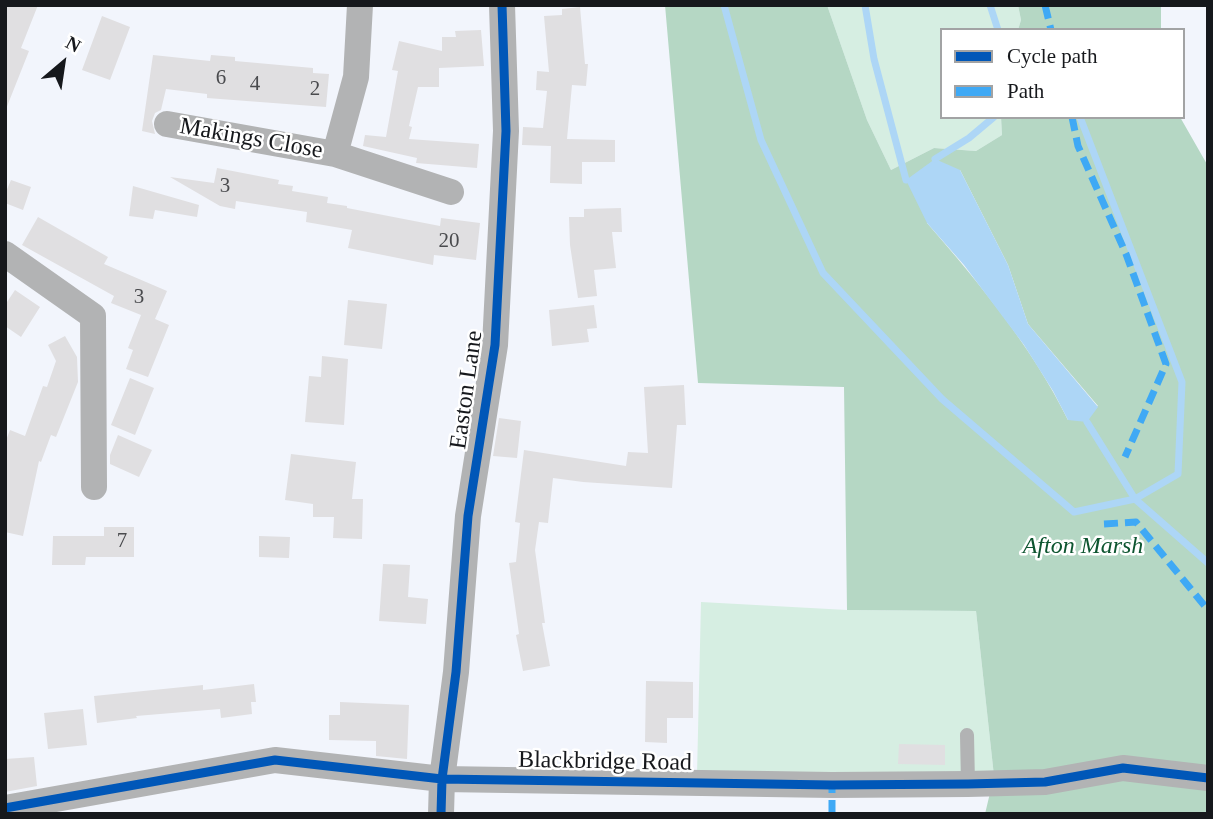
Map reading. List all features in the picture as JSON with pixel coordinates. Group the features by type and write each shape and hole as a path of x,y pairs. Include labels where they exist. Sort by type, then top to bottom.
{"street":[{"path":"335,154 356,76 360,5"},
{"name":"Easton Lane","path":"441,814 442,779 456,672 468,516 495,345 506,131 502,5"},
{"name":"Makings Close","path":"167,124 335,154 451,192"},
{"path":"5,254 93,316 94,487"},
{"name":"Blackbridge Road","path":"5,808 275,760 442,779 832,785 968,784 1045,782 1123,768 1208,778"}],"lane":[{"path":"967,735 968,784"}],"green space":[{"name":"Afton Marsh","path":"665,5 827,5 867,120 891,170 934,148 976,151 1002,135 1001,119 1181,119 1208,166 1208,814 985,814 994,776 976,611 847,610 844,387 698,383","holes":["960,170 1008,265 1028,324 1098,406 1068,420 1022,342 927,223"]},
{"path":"827,5 1018,5 1021,20 1019,28 940,28 940,119 1001,119 1002,135 976,151 934,148 891,170 867,120"},
{"path":"1018,5 1161,5 1161,28 1019,28 1021,20"},
{"path":"701,602 847,610 976,611 994,776 697,775"}],"water":[{"path":"935,159 960,170 1008,265 1028,324 1098,407 1087,422 1068,420 1024,345 964,265 927,223 906,180"}],"building":[{"path":"5,5 38,5 21,48 29,51 6,109"},
{"path":"580,7 585,64 588,64 586,86 572,85 567,139 615,140 615,162 582,162 582,184 550,183 551,146 522,145 523,127 543,128 547,91 536,90 537,71 549,72 544,16 562,15 562,9"},
{"path":"102,16 130,27 110,80 82,70"},
{"path":"481,30 484,66 439,68 439,87 418,87 409,126 412,127 409,139 479,144 477,168 416,163 417,158 363,146 365,135 386,137 398,71 392,70 399,41 442,51 442,37 456,37 455,31"},
{"path":"153,55 210,61 211,55 235,57 235,61 313,68 313,73 329,74 326,107 207,98 207,94 166,89 161,110 155,113 152,121 155,134 142,131"},
{"path":"217,168 279,180 278,184 293,186 292,191 328,197 327,203 347,208 440,226 441,218 480,223 476,260 434,255 433,265 348,248 352,230 306,222 307,212 236,201 235,209 220,206 170,177 214,183"},
{"path":"11,180 31,187 23,210 5,203 5,194"},
{"path":"133,186 199,205 197,217 155,210 153,219 129,216"},
{"path":"621,208 622,232 612,232 616,268 594,270 597,296 578,298 569,217 584,217 584,209"},
{"path":"38,217 108,257 104,264 167,291 155,319 169,325 148,377 126,369 133,350 128,348 141,315 111,303 114,296 22,245"},
{"path":"15,290 40,307 21,337 5,326 5,305"},
{"path":"348,300 387,304 382,349 344,345"},
{"path":"594,305 597,328 587,329 589,342 552,346 549,310"},
{"path":"65,336 77,357 78,382 56,437 51,435 41,462 39,461 23,536 5,532 5,443 10,430 25,436 43,386 47,387 56,361 48,345"},
{"path":"322,356 348,359 344,425 305,422 309,376 321,377"},
{"path":"130,378 154,388 135,435 111,425"},
{"path":"684,385 686,425 677,425 672,488 553,478 548,523 539,522 535,550 545,623 542,623 550,666 523,671 516,635 519,634 509,563 516,562 520,523 515,522 524,450 626,466 628,452 648,453 644,387"},
{"path":"499,418 521,421 517,458 493,456"},
{"path":"118,435 152,450 139,477 110,464 110,455"},
{"path":"291,454 356,462 352,499 363,499 362,539 333,538 334,517 313,517 313,504 285,500"},
{"path":"104,527 134,527 134,557 86,557 85,565 52,565 53,536 104,536"},
{"path":"259,536 290,537 289,558 259,557"},
{"path":"383,564 410,565 408,597 428,599 426,624 379,621"},
{"path":"646,681 693,682 693,718 667,718 667,743 645,742"},
{"path":"254,684 256,702 251,702 252,714 221,718 220,709 136,716 137,718 97,723 94,696 203,685 203,690"},
{"path":"340,702 409,705 407,759 376,756 376,741 329,740 329,715 340,715"},
{"path":"83,709 87,745 48,749 44,713"},
{"path":"899,744 945,745 945,765 898,764"},
{"path":"34,757 37,786 5,792 5,759"}],"waterway":[{"path":"724,5 761,140 823,273 942,399 1074,512 1135,499 1178,474 1182,382 1081,119"},
{"path":"865,5 874,59 906,180"},
{"path":"990,5 997,28"},
{"path":"935,159 969,138 992,119"},
{"path":"1087,422 1135,499 1208,563"}],"marked path":[{"path":"1045,5 1051,28"},
{"path":"1072,119 1078,146 1126,254 1166,364 1125,457"},
{"path":"1104,524 1136,522 1208,610"},
{"path":"832,785 832,814"}],"cycle path":[{"path":"441,814 442,779 456,672 468,516 495,345 506,131 502,5"},
{"path":"5,808 275,760 442,779 832,785 968,784 1045,782 1123,768 1208,778"}]}
